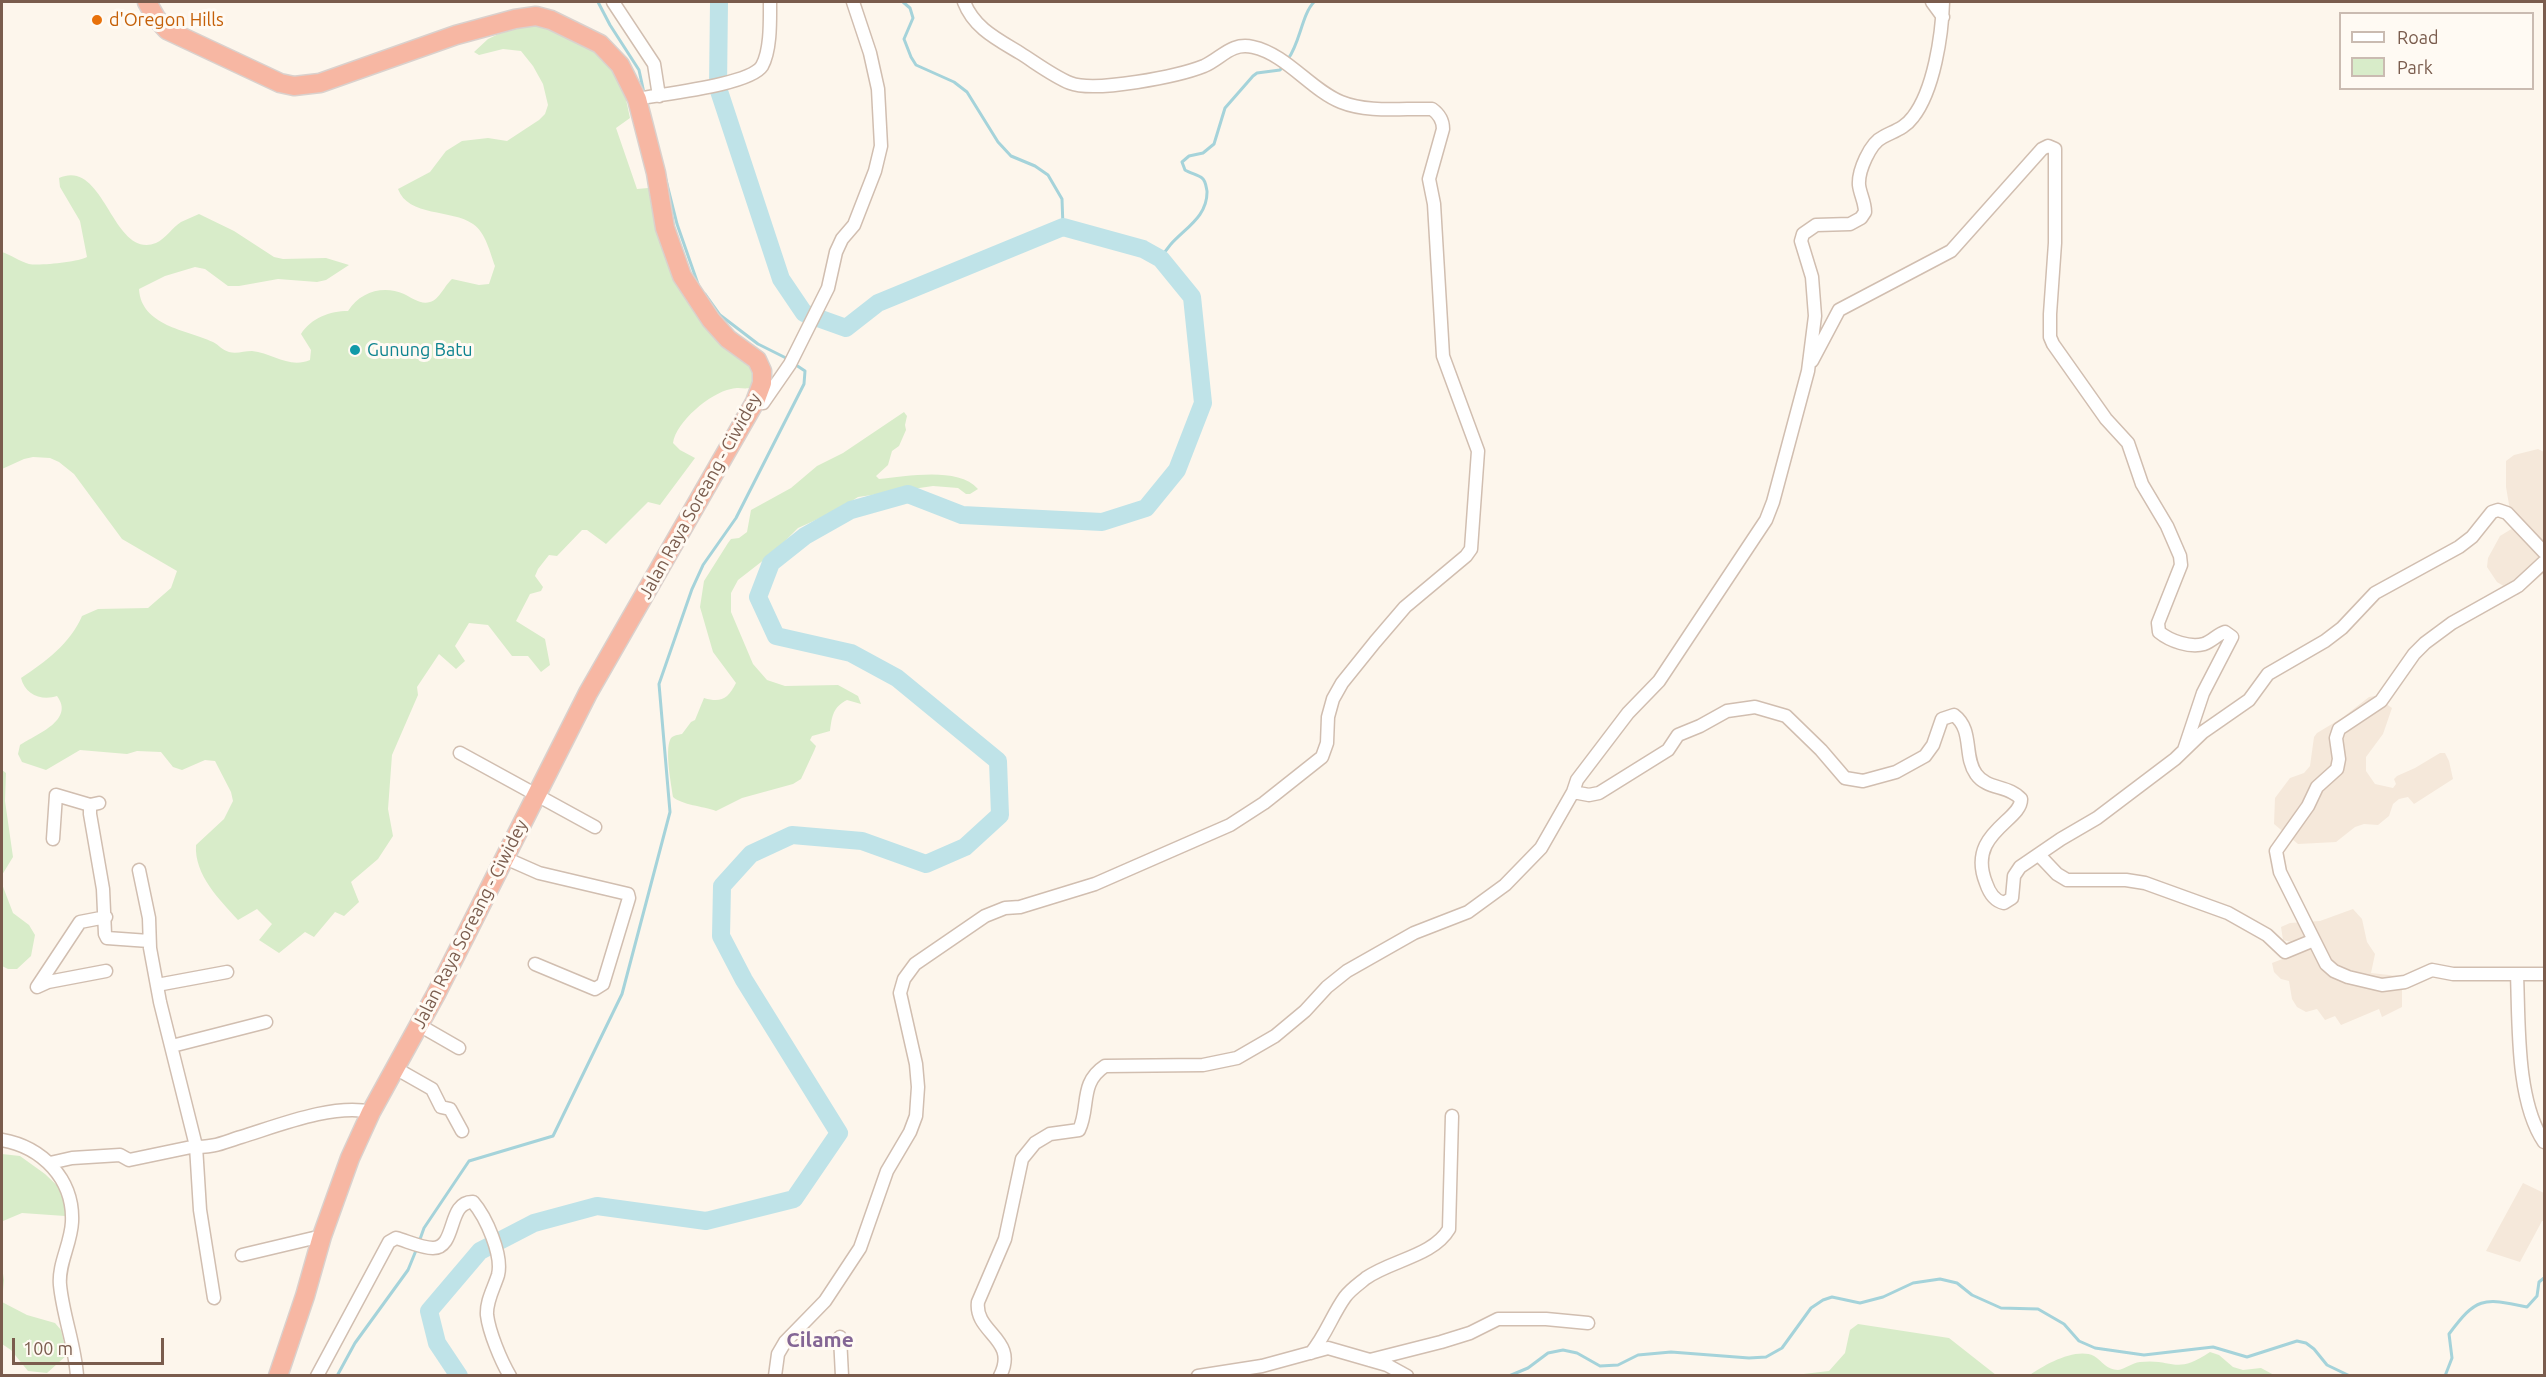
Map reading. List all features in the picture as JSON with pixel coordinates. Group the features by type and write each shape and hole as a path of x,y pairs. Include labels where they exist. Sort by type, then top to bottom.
{"highway":[{"name":"Jalan Raya Soreang - Ciwidey","path":"147,2 156,18 167,30 280,83 294,86 320,83 456,35 515,19 536,16 563,24 600,44 647,98 665,228 677,263 697,302 711,320 729,339 757,360 762,371 762,384 755,402 593,684 419,1025 371,1112 350,1158 322,1236 280,1375"}],"street":[{"path":"614,2 654,63 647,98 734,81 759,69 765,58 770,2"},
{"path":"755,402 763,403 790,364 828,288 836,252 842,239 854,225 875,171 881,146 878,89 870,53 853,2"},
{"path":"775,1376 778,1354 785,1342 825,1301 860,1248 887,1171 910,1132 916,1116 918,1087 916,1064 900,993 904,979 915,964 985,916 1005,908 1020,907 1057,897 1105,880 1230,825 1264,803 1323,757 1327,743 1328,717 1333,699 1342,683 1405,607 1466,556 1471,549 1478,450 1443,356 1434,204 1430,179 1443,129 1442,120 1432,109 1362,107 1341,102 1285,63 1254,47 1236,46 1207,65 1192,70 1104,88 1080,86 1062,79 986,32 972,17 964,2"},
{"path":"1932,2 1942,17"},
{"path":"1000,1376 1004,1367 1005,1353 999,1341 976,1312 978,1302 1005,1239 1022,1159 1035,1143 1050,1134 1079,1130 1090,1082 1098,1071 1105,1066 1203,1065 1237,1058 1275,1035 1305,1011 1327,987 1347,971 1414,933 1458,916 1489,898 1541,848 1573,792 1577,780 1628,713 1659,681 1766,520 1773,502 1808,371 1815,316 1812,277 1801,241 1803,234 1816,225 1850,224 1861,218 1864,212 1859,184 1863,167 1875,142 1899,130 1916,113 1925,95 1934,65 1943,2"},
{"path":"1808,371 1828,327 1839,310 1951,251 2042,149 2048,146 2055,149 2055,243 2050,337 2106,419 2128,443 2142,484 2167,526 2180,556 2181,565 2158,623 2159,632 2179,642 2195,645 2206,643 2225,632 2232,637 2203,693 2183,751"},
{"path":"1573,792 1589,795 1605,790 1668,750 1678,735 1700,726 1715,716 1737,709 1755,707 1786,716 1801,729 1845,778 1863,781 1896,772 1925,756 1933,745 1941,719 1954,715 1967,734 1967,755 1983,782 2013,792 2020,799 2019,807 1996,829 1983,851 1984,877 1994,898 2004,903 2010,900 2017,870 2061,838 2097,818 2183,751 2203,732 2249,700 2268,674 2325,641 2385,586 2459,547 2472,537 2492,512 2498,510 2507,513 2544,552"},
{"path":"2544,562 2518,586 2452,623 2425,642 2381,701 2339,729 2336,738 2339,759 2337,769 2317,787 2308,806 2276,851 2280,872 2326,964 2334,971 2348,977 2382,985 2405,982 2432,970 2453,974 2544,974"},
{"path":"460,753 595,827"},
{"path":"53,839 56,795 94,804 106,917 105,934 107,938 149,941"},
{"path":"2039,855 2056,874 2067,880 2137,881 2228,913 2267,935 2285,952 2314,940"},
{"path":"505,858 539,873 628,894 629,898 613,953 603,984 599,988 534,964"},
{"path":"139,870 149,918 149,941 157,985 196,1146 200,1210 214,1298"},
{"path":"106,917 80,922 37,987 48,982 106,971"},
{"path":"157,985 227,972"},
{"path":"2517,974 2522,1066 2535,1123 2544,1142"},
{"path":"172,1046 266,1022"},
{"path":"419,1025 459,1048"},
{"path":"395,1068 432,1089 441,1107 450,1109 462,1131"},
{"path":"50,1163 72,1158 120,1155 129,1160 196,1146 203,1148 310,1117 347,1110 371,1112"},
{"path":"1311,1353 1323,1339 1346,1296 1367,1278 1439,1243 1449,1228 1452,1116"},
{"path":"2,1140 18,1143 36,1152 50,1163 63,1182 70,1204 72,1223 59,1284 76,1359 77,1376"},
{"path":"316,1376 389,1242 396,1238 431,1248 438,1247 447,1239 459,1208 468,1202 472,1202 479,1210 500,1262 487,1304 487,1316 503,1364 510,1376"},
{"path":"242,1255 322,1236"},
{"path":"1371,1360 1441,1342 1498,1320 1546,1319 1588,1323"},
{"path":"840,1337 842,1376"},
{"path":"1198,1376 1262,1366 1328,1348 1371,1360 1407,1376"}],"shaded area":[{"path":"2538,449 2544,452 2544,573 2518,595 2497,582 2487,567 2488,558 2500,536 2513,528 2506,487 2506,461 2514,455"},
{"path":"2375,696 2392,708 2383,734 2366,757 2366,771 2375,784 2393,788 2396,784 2394,779 2397,776 2440,753 2445,753 2449,761 2453,779 2414,804 2408,797 2399,799 2393,804 2389,816 2378,825 2364,824 2355,827 2336,842 2298,844 2274,824 2275,798 2290,778 2304,773 2310,766 2314,737 2317,733 2342,718 2369,697"},
{"path":"2353,909 2362,919 2367,942 2375,954 2371,973 2398,976 2402,990 2402,1007 2382,1017 2379,1009 2341,1025 2335,1016 2325,1020 2317,1009 2306,1012 2297,1007 2292,999 2289,981 2281,979 2274,972 2272,963 2298,953 2300,944 2283,940 2281,927 2290,923 2320,921"},
{"path":"2523,1183 2544,1193 2544,1221 2520,1262 2486,1251"}],"green space":[{"path":"536,16 590,44 621,76 630,118 616,128 637,189 648,188 677,273 750,360 758,384 750,388 735,388 714,396 704,402 680,426 673,443 680,450 695,458 660,505 648,502 606,544 587,530 582,530 557,556 549,555 538,569 535,576 543,587 541,591 530,594 516,621 545,639 550,665 541,672 528,656 512,656 488,625 469,623 455,646 465,661 456,669 439,654 417,687 418,695 392,755 388,809 393,836 378,859 351,882 359,902 344,916 335,912 314,937 305,932 279,953 259,940 272,924 257,909 238,920 210,886 199,867 196,845 224,819 233,801 231,792 215,761 205,760 182,770 173,767 161,752 137,751 127,754 80,750 46,770 22,762 18,754 20,745 52,725 61,712 57,696 46,698 35,695 26,689 21,678 48,659 64,644 82,616 98,609 148,608 171,588 177,571 122,539 74,474 59,462 50,458 33,457 2,469 2,252 29,264 67,262 87,257 80,221 60,187 59,178 75,175 87,182 98,194 129,237 141,244 156,243 181,222 199,214 234,231 274,257 283,259 326,258 349,265 326,280 317,282 278,279 239,286 228,286 205,269 195,267 165,276 139,289 148,311 167,325 213,342 229,352 260,352 295,363 310,360 311,350 301,334 305,328 328,314 348,311 365,295 380,290 396,291 427,303 433,301 452,279 479,285 489,284 495,266 487,244 477,228 464,219 411,204 403,198 398,189 430,172 446,151 462,141 488,138 507,141 545,114 548,105 543,84 521,51 503,49 479,55 474,52 488,39"},
{"path":"904,412 907,416 906,430 899,446 892,451 888,465 876,476 879,479 945,475 969,482 978,489 966,494 958,488 933,486 858,497 836,511 798,528 774,552 738,580 731,593 731,612 753,664 767,680 785,686 838,685 858,696 861,704 847,700 842,703 834,713 830,731 812,736 810,740 816,746 801,779 793,784 742,798 716,811 677,800 673,797 669,768 668,752 671,738 682,734 695,720 704,698 719,700 730,693 736,683 713,652 700,607 704,581 731,539 739,538 747,532 751,510 791,488 817,466 843,453"},
{"path":"2,770 6,773 5,801 13,857 2,875"},
{"path":"2,884 13,913 29,925 35,935 31,956 17,969 2,966"},
{"path":"2,1154 20,1156 45,1174 65,1193 65,1216 22,1213 3,1221 2,1237"},
{"path":"2,1267 4,1280 2,1302"},
{"path":"2,1302 27,1315 55,1323 61,1330 67,1355 47,1373 28,1371 11,1350 2,1344"},
{"path":"1858,1324 1949,1338 1996,1375 1795,1375 1829,1371 1845,1353 1850,1330"},
{"path":"2210,1352 2219,1355 2233,1367 2243,1370 2261,1368 2274,1375 2030,1375 2070,1355 2094,1356 2108,1367 2118,1370 2140,1362 2151,1361 2181,1365"}],"waterway":[{"path":"598,2 639,70 644,93"},
{"path":"459,1376 437,1343 429,1311 480,1251 534,1223 597,1206 706,1221 794,1199 839,1133 744,980 721,936 722,886 751,854 792,835 862,841 926,864 965,847 1000,815 998,761 897,678 851,653 776,636 758,597 771,563 805,536 851,510 908,494 962,515 1102,522 1146,508 1177,470 1203,403 1192,297 1161,259 1143,249 1063,227 878,303 846,328 804,313 781,279 718,88 719,2"},
{"path":"903,2 910,8 913,18 904,39 916,65 954,82 967,92 998,142 1011,156 1035,166 1048,175 1062,199 1063,227"},
{"path":"1288,59 1314,2"},
{"path":"1161,259 1173,242 1196,220 1206,202 1207,191 1204,181 1185,170 1182,162 1189,156 1203,153 1214,144 1225,108 1253,76 1257,73 1280,70 1284,65"},
{"path":"654,132 677,224 699,287"},
{"path":"705,294 720,315 758,344 788,359"},
{"path":"419,1242 424,1228 469,1161 553,1136 622,994 670,812 659,684 692,589 703,565 736,518 804,384 805,371 793,363"},
{"path":"337,1376 355,1343 408,1270 417,1248"},
{"path":"2445,1376 2452,1358 2449,1334 2466,1313 2481,1303 2490,1302 2527,1307 2537,1296 2539,1282 2544,1278"},
{"path":"1509,1376 1528,1368 1548,1353 1563,1350 1577,1353 1600,1366 1618,1365 1638,1355 1671,1352 1749,1358 1766,1357 1782,1348 1811,1308 1823,1300 1832,1297 1860,1303 1883,1297 1913,1283 1940,1279 1957,1283 1972,1295 2001,1308 2038,1309 2064,1324 2079,1341 2095,1348 2144,1355 2213,1347 2247,1357 2297,1341 2306,1343 2314,1349 2327,1365 2350,1376"}],"place":[{"name":"d'Oregon Hills","path":"97,20"},
{"name":"Gunung Batu","path":"355,350"}],"district":[{"name":"Cilame","path":"820,1340"}]}
